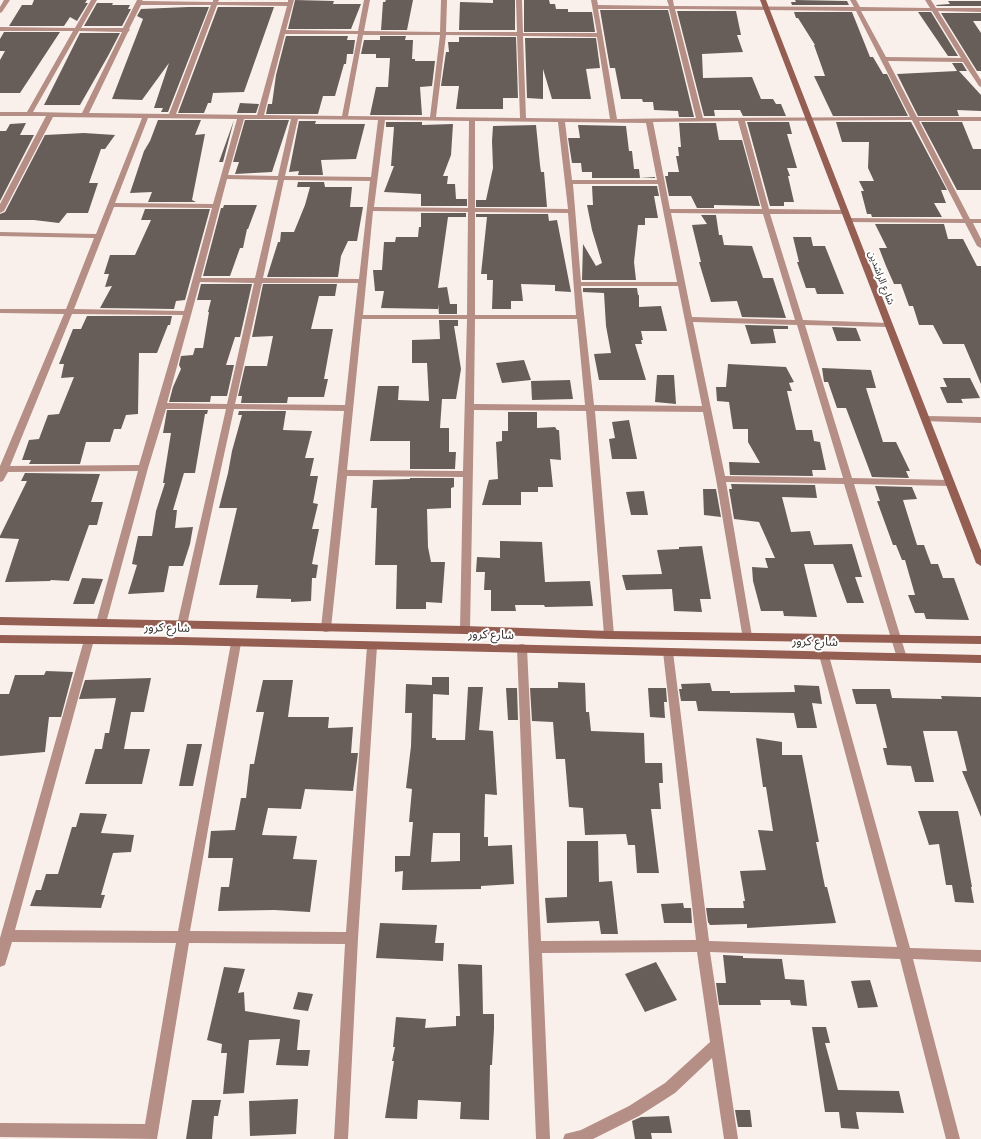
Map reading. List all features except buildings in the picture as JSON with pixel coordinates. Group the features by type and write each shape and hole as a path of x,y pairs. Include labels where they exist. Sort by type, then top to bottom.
{"main road":[{"name":"شارع الراشدين","path":"763,0 981,563"},
{"name":"شارع كرور","path":"0,621 609,634 981,640"},
{"name":"شارع كرور","path":"0,639 522,648 981,659"}],"street":[{"path":"29,114 94,0"},
{"path":"345,117 367,0"},
{"path":"433,118 443,33 444,0"},
{"path":"519,0 523,119"},
{"path":"594,0 614,121"},
{"path":"670,0 700,120"},
{"path":"854,0 914,119 981,246"},
{"path":"928,0 981,85"},
{"path":"0,11 5,1"},
{"path":"86,114 140,2 290,2 260,117"},
{"path":"172,116 215,2"},
{"path":"596,7 981,10"},
{"path":"0,30 127,30"},
{"path":"282,32 599,35"},
{"path":"884,59 966,60"},
{"path":"0,114 614,121 981,119"},
{"path":"0,211 51,114"},
{"path":"0,479 2,469 69,312 146,115"},
{"path":"101,623 143,468 188,313 241,116"},
{"path":"182,625 295,117"},
{"path":"326,628 370,209 382,118"},
{"path":"465,630 470,406 472,119"},
{"path":"561,120 569,182 570,211 590,409 609,634"},
{"path":"741,120 766,211 902,658"},
{"path":"649,121 721,479 747,636"},
{"path":"224,177 374,179"},
{"path":"569,182 662,182"},
{"path":"111,205 217,206"},
{"path":"370,209 570,211"},
{"path":"667,211 844,212"},
{"path":"848,220 981,221"},
{"path":"0,234 99,236"},
{"path":"196,280 363,281"},
{"path":"577,284 682,284"},
{"path":"0,311 188,313"},
{"path":"359,317 581,317"},
{"path":"690,320 889,325"},
{"path":"162,406 349,408"},
{"path":"470,406 590,409 707,409"},
{"path":"926,419 981,420"},
{"path":"2,469 143,468"},
{"path":"343,473 468,474"},
{"path":"721,479 950,484"},
{"path":"0,961 89,640"},
{"path":"0,1130 151,1135 182,937 236,643"},
{"path":"341,1139 352,938 372,646"},
{"path":"522,648 536,947 543,1139"},
{"path":"668,652 703,946 731,1139"},
{"path":"824,656 905,954 953,1139"},
{"path":"7,936 352,938"},
{"path":"536,947 703,946 981,956"},
{"path":"570,1139 582,1137 634,1111 664,1092 718,1044"}]}
